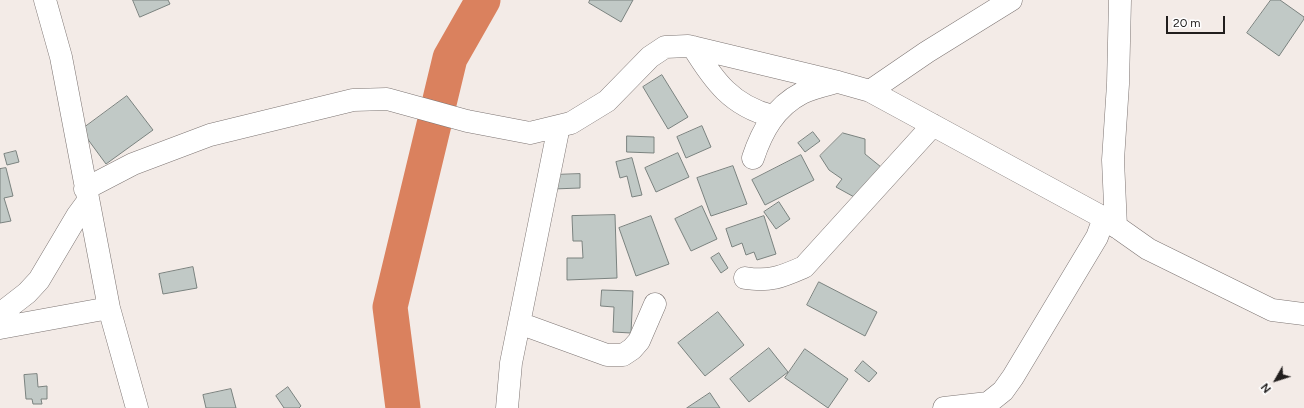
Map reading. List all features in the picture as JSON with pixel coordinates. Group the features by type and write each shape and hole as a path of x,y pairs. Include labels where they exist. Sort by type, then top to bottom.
{"street":[{"path":"46,0 61,57 108,308 138,408"},
{"path":"870,91 927,52 1011,0"},
{"path":"944,408 988,403 1003,391 1013,377 1097,237 1110,222 1118,84 1120,0"},
{"path":"0,314 33,288 77,216 87,195 133,164 210,135 353,100 387,99 466,121 530,133 571,123 607,101 650,57 665,47 693,47 870,91 1110,222 1148,249 1272,310 1304,314"},
{"path":"693,47 708,70 724,90 748,108 759,113 772,116"},
{"path":"753,158 758,141 772,116 789,100 803,92 838,82"},
{"path":"744,278 759,280 779,278 804,267 933,125"},
{"path":"507,408 511,363 559,126"},
{"path":"519,323 607,355 623,355 632,349 639,341 655,304"},
{"path":"0,328 108,308"}],"building":[{"path":"133,0 168,0 170,4 140,17"},
{"path":"590,0 633,0 621,22 589,3"},
{"path":"1271,0 1280,0 1304,17 1279,56 1247,33"},
{"path":"662,75 688,117 668,129 643,87"},
{"path":"127,96 153,130 106,164 81,130"},
{"path":"702,126 711,147 686,158 677,137"},
{"path":"813,132 820,141 805,152 798,143"},
{"path":"843,133 865,139 865,154 881,167 856,198 836,187 842,179 829,170 820,156"},
{"path":"627,136 654,137 654,153 627,152"},
{"path":"16,151 19,162 7,165 4,154"},
{"path":"678,153 689,177 656,192 645,168"},
{"path":"801,155 814,180 765,205 752,180"},
{"path":"632,158 642,195 632,197 627,176 620,178 616,162"},
{"path":"733,166 747,204 711,216 697,178"},
{"path":"6,168 13,196 4,198 11,221 0,223 0,169"},
{"path":"580,174 580,188 553,189 552,175"},
{"path":"779,202 790,219 776,229 764,212"},
{"path":"702,206 717,239 691,251 675,219"},
{"path":"615,215 617,278 567,280 567,258 583,258 582,241 573,241 572,216"},
{"path":"651,216 669,264 636,276 619,228"},
{"path":"764,216 776,254 757,260 754,252 746,255 742,243 732,247 726,229"},
{"path":"719,253 728,268 721,273 711,258"},
{"path":"193,267 197,288 163,294 159,274"},
{"path":"819,282 877,312 865,336 807,305"},
{"path":"602,290 633,291 631,333 613,332 614,307 601,306"},
{"path":"718,312 744,345 705,376 678,343"},
{"path":"769,348 788,372 749,402 730,379"},
{"path":"805,349 848,379 828,408 785,378"},
{"path":"863,361 877,373 869,382 855,371"},
{"path":"37,374 38,387 47,386 47,399 41,399 42,404 33,404 32,399 26,399 24,375"},
{"path":"288,387 301,406 299,408 284,408 276,396"},
{"path":"231,389 236,408 206,408 203,395"},
{"path":"710,393 720,408 687,408"}],"waterway":[{"path":"403,408 390,307 450,58 483,0"}]}
